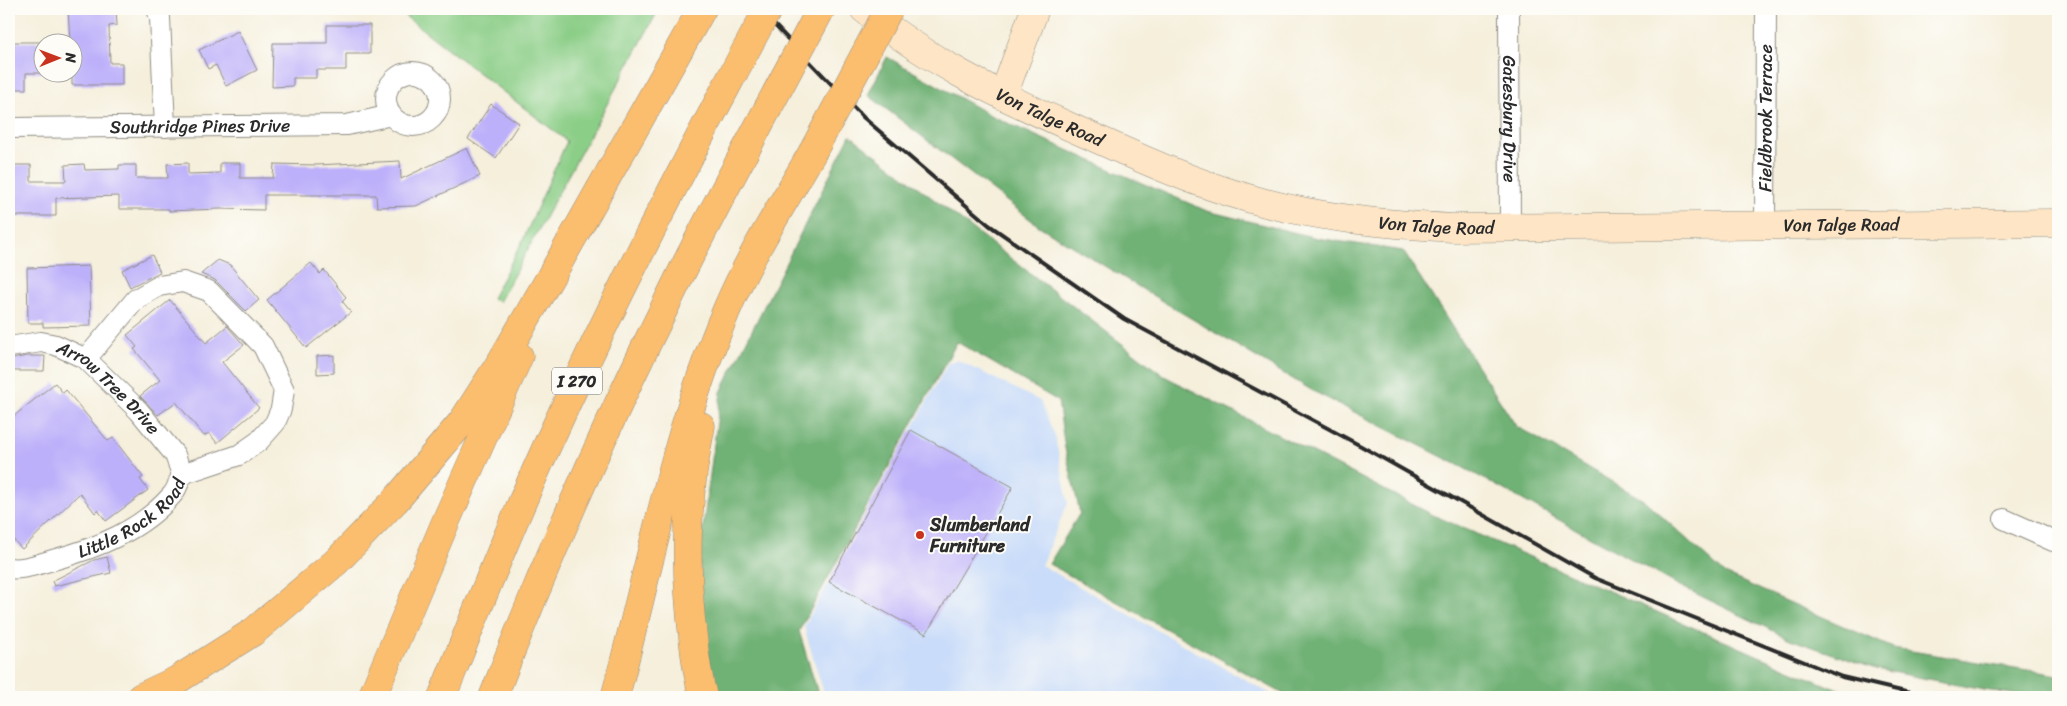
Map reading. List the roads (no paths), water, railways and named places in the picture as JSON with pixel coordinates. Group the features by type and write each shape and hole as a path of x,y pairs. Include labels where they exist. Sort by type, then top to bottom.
{"highway":[{"name":"I 270","path":"442,697 557,423 648,236 768,9"},
{"name":"I 270","path":"493,697 548,561 630,379 679,278 821,9"},
{"path":"615,697 678,449 726,309 889,9"},
{"path":"141,697 177,680 253,632 342,556 395,501 462,422 502,360 555,270 696,20"},
{"path":"372,697 555,270"},
{"path":"703,697 698,679 687,592 688,503 696,451 726,309"}],"street":[{"path":"157,9 160,18 165,126"},
{"name":"Von Talge Road","path":"864,9 907,42 936,61 1004,96 1175,173 1251,199 1326,216 1362,221 1452,228 1765,227 2058,223"},
{"path":"1004,96 1036,9"},
{"name":"Gatesbury Drive","path":"1509,9 1510,228"},
{"name":"Fieldbrook Terrace","path":"1765,227 1766,9"},
{"name":"Southridge Pines Drive","path":"9,128 347,125 391,115"},
{"name":"Little Rock Road","path":"9,568 19,569 75,554 103,544 142,523 173,494 182,474 239,456 259,441 274,423 281,409 284,390 263,346 209,291 183,282 159,286 136,299 86,359"},
{"name":"Arrow Tree Drive","path":"9,347 41,342 56,345 86,359 139,411 175,455 182,474"},
{"path":"2004,519 2058,542"}],"railway":[{"path":"759,9 864,118 989,225 1124,319 1361,446 1595,578 1842,677 1927,697"}],"place":[{"name":"Slumberland Furniture","path":"920,535"}]}
